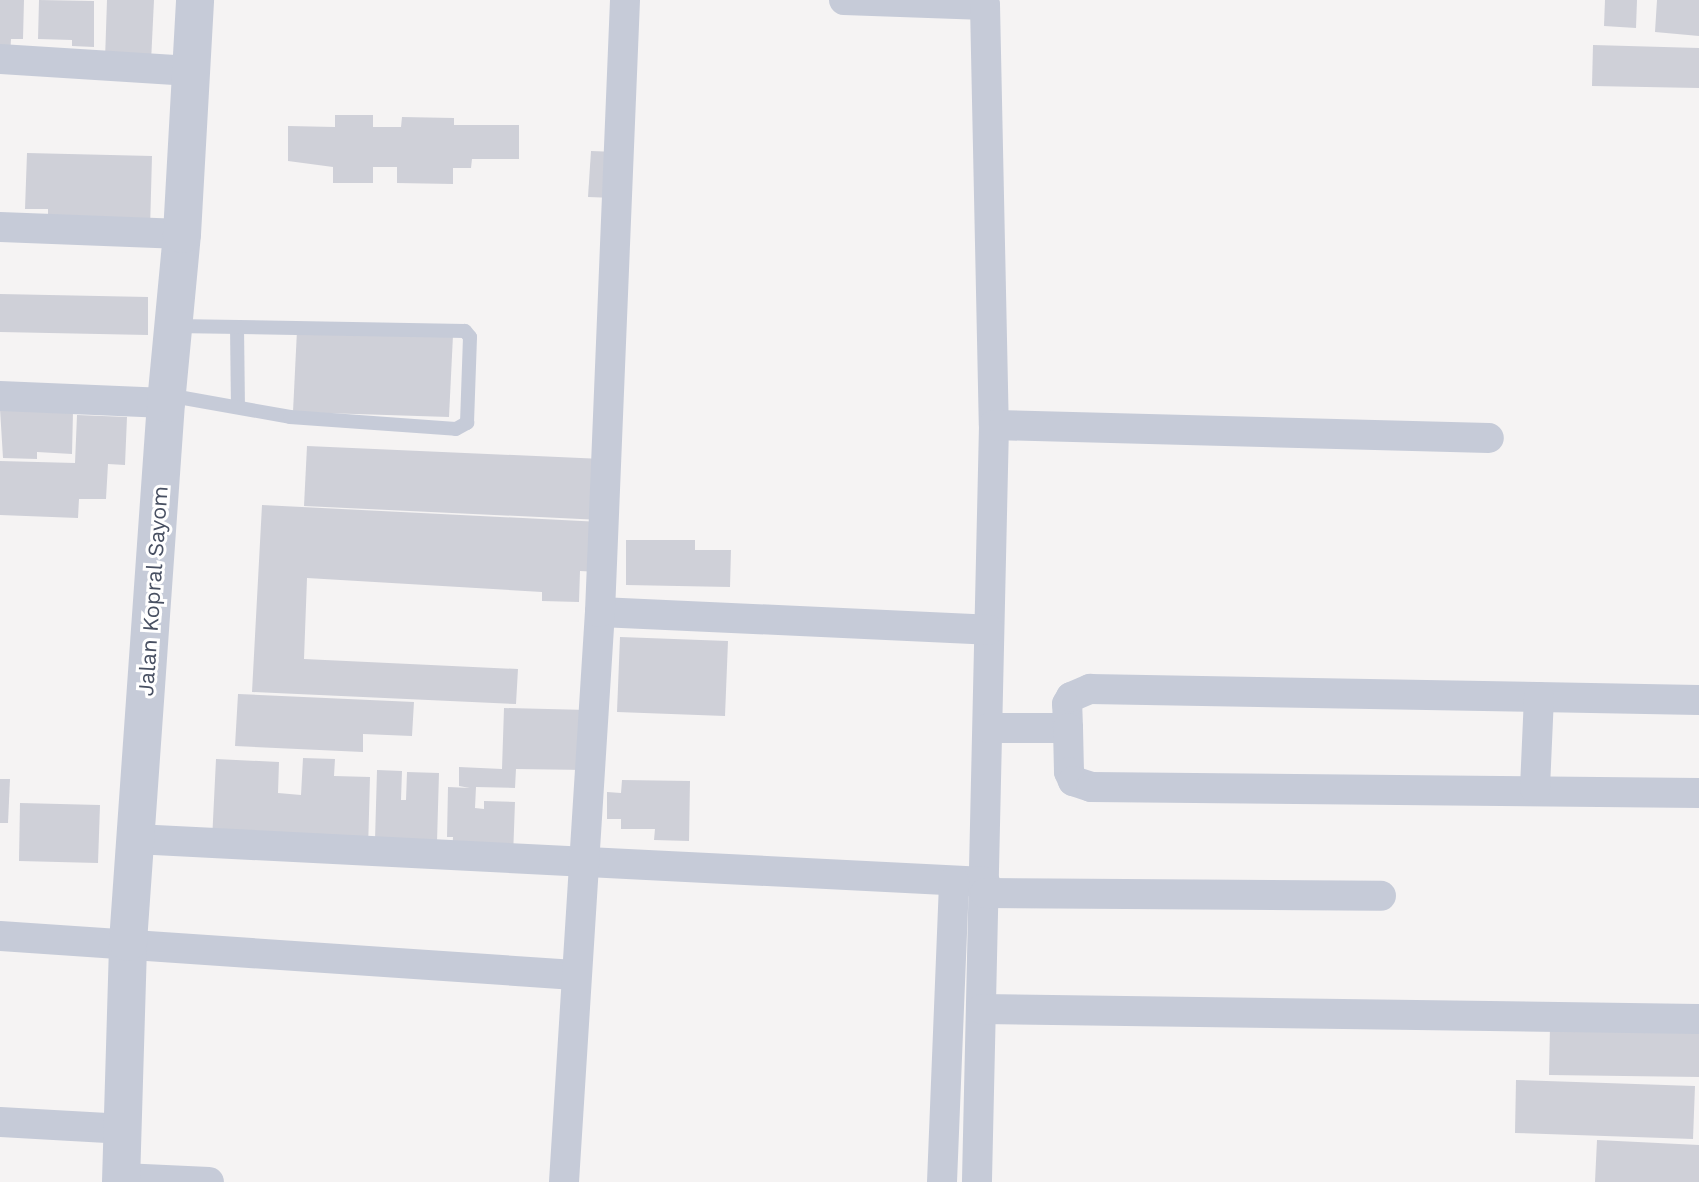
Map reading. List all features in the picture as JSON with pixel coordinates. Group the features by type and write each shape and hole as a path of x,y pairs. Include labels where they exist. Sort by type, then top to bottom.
{"street":[{"name":"Jalan Kopral Sayom","path":"121,1180 125,1129 128,942 166,399 182,234 195,0"},
{"path":"564,1182 600,612 625,0"},
{"path":"844,0 985,2 994,425 977,1182"},
{"path":"0,59 191,71"},
{"path":"0,227 182,234"},
{"path":"0,396 166,399"},
{"path":"994,425 1489,438"},
{"path":"600,612 989,630"},
{"path":"1699,700 1090,689 1071,697 1067,704 1069,772 1073,781 1091,787 1535,788 1699,793"},
{"path":"1535,788 1539,697"},
{"path":"989,728 1068,728"},
{"path":"135,839 954,881 985,887 1381,896"},
{"path":"942,1182 954,881"},
{"path":"0,936 128,942 575,975"},
{"path":"982,1009 1699,1019"},
{"path":"0,1122 125,1129"},
{"path":"121,1180 209,1182"}],"lane":[{"path":"166,399 238,407 290,417 463,428 467,423 470,337 465,331 174,326"},
{"path":"237,327 238,407"}],"building":[{"path":"0,0 24,0 23,39 11,39 10,56 0,56"},
{"path":"39,0 94,1 94,47 72,46 72,40 38,39"},
{"path":"107,0 154,0 151,62 105,60"},
{"path":"1605,0 1637,0 1636,28 1604,26"},
{"path":"1657,0 1699,0 1699,36 1655,32"},
{"path":"1593,45 1699,48 1699,88 1592,86"},
{"path":"335,115 373,115 373,127 401,127 402,117 454,118 454,125 519,125 519,159 472,159 471,168 453,168 453,184 397,183 397,167 373,167 373,183 333,183 333,167 288,161 288,126 335,127"},
{"path":"591,151 617,152 615,198 588,197"},
{"path":"27,153 152,156 150,230 48,219 48,209 25,209"},
{"path":"0,294 148,297 148,335 0,332"},
{"path":"297,330 453,335 449,417 293,412"},
{"path":"0,409 73,412 72,454 37,452 37,459 3,458"},
{"path":"77,415 127,417 125,465 108,464 106,499 79,499 78,518 0,515 0,461 75,463"},
{"path":"307,446 603,459 601,520 304,506"},
{"path":"262,505 601,522 600,572 580,571 579,602 542,601 542,592 307,578 304,659 518,669 516,704 252,692"},
{"path":"626,540 695,540 695,550 731,550 730,587 626,585"},
{"path":"620,637 728,641 725,716 617,712"},
{"path":"238,694 414,702 412,736 363,734 363,752 235,746"},
{"path":"504,708 588,710 587,770 516,769 515,788 476,787 475,808 484,809 484,801 515,802 513,857 452,855 453,837 447,837 448,787 470,788 459,786 459,767 502,769"},
{"path":"303,758 335,759 334,776 370,777 368,850 212,841 216,759 279,762 278,793 301,795"},
{"path":"377,770 402,771 401,800 406,800 407,772 439,773 437,842 375,840"},
{"path":"0,779 10,779 8,823 0,823"},
{"path":"622,780 690,781 689,841 654,840 655,829 621,829 621,819 607,819 607,792 621,793"},
{"path":"20,803 100,805 98,863 19,861"},
{"path":"1550,1027 1699,1029 1699,1077 1549,1075"},
{"path":"1516,1080 1695,1086 1693,1139 1515,1133"},
{"path":"1597,1140 1699,1145 1699,1182 1595,1182"}]}
